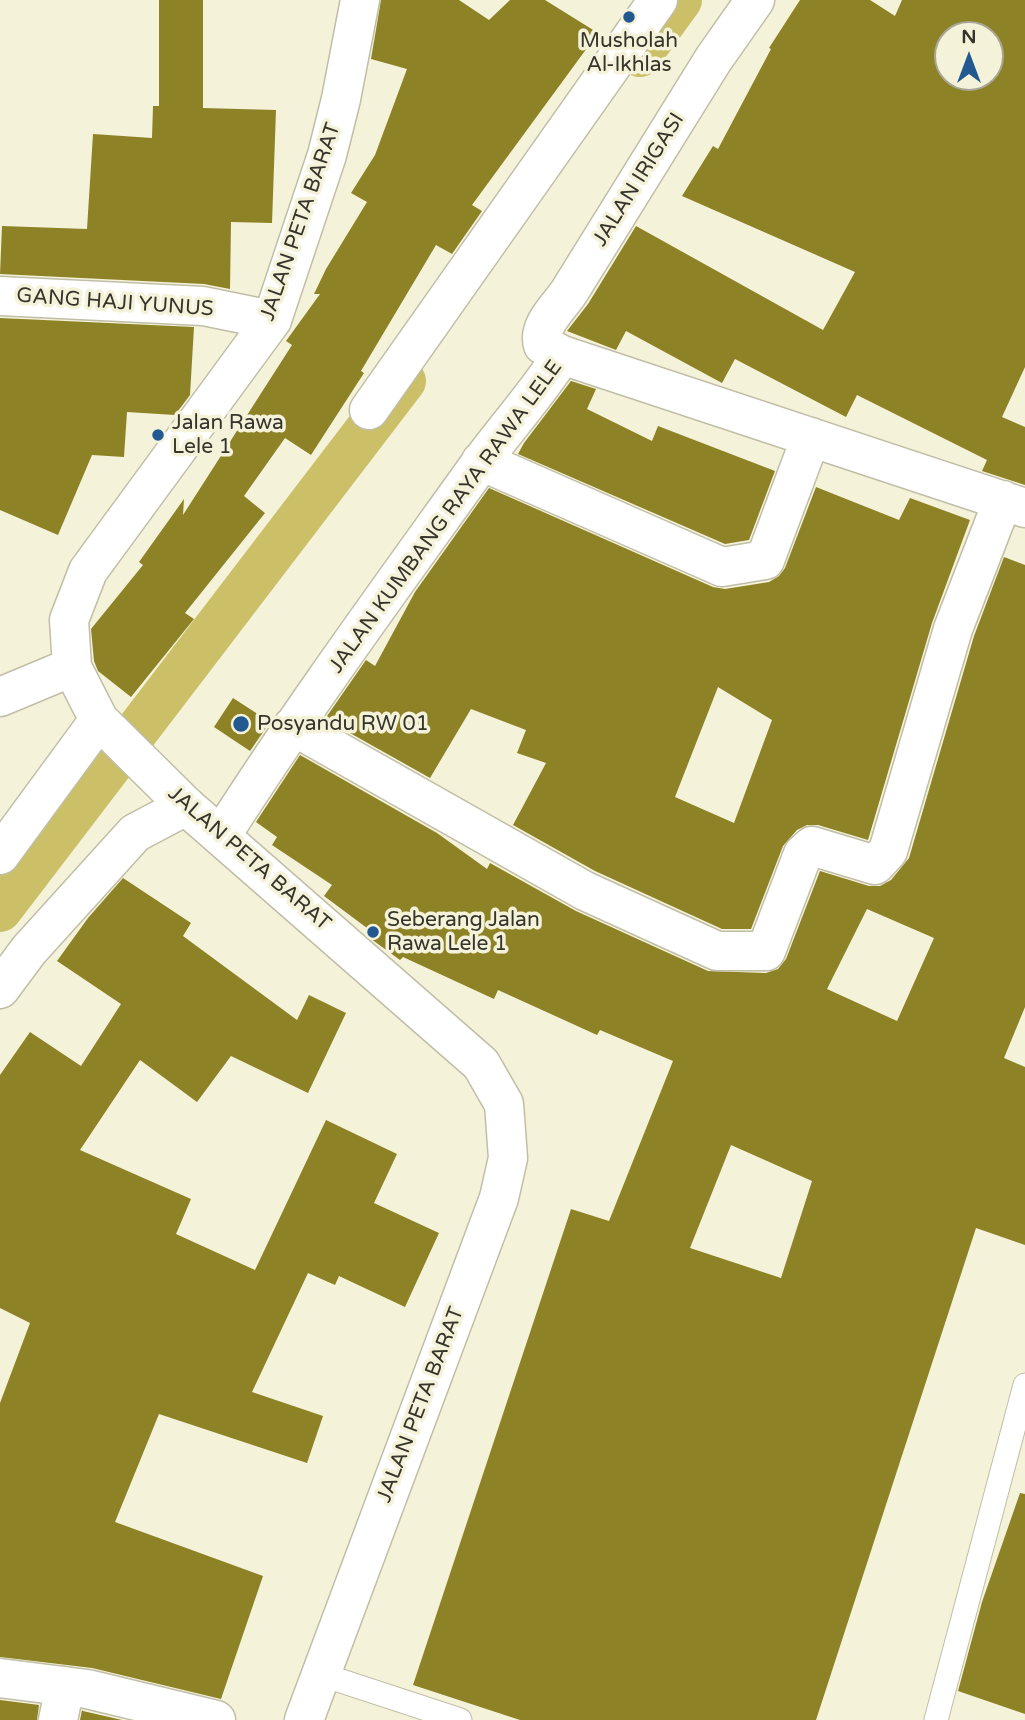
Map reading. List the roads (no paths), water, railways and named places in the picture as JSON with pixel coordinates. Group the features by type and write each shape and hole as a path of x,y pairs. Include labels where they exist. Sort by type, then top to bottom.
{"street":[{"name":"JALAN PETA BARAT","path":"304,1720 499,1198 508,1158 504,1104 481,1064 184,804 101,723 72,667 69,620 88,571 272,320 327,155 360,0"},
{"path":"369,410 658,0"},
{"name":"JALAN IRIGASI","path":"562,355 543,345 540,336 543,328 569,292 713,60 755,0"},
{"name":"GANG HAJI YUNUS","path":"0,296 203,306 272,320"},
{"name":"JALAN KUMBANG RAYA RAWA LELE","path":"220,836 293,726 481,461 545,381 562,355 1014,504"},
{"path":"481,461 722,567 765,560 811,437"},
{"path":"293,726 585,891 717,951 766,951 803,854 812,846 875,865 888,851 954,629 1014,504"},
{"path":"0,697 72,667"},
{"path":"0,855 101,723"},
{"path":"0,989 29,950 135,833 184,804"},
{"path":"0,1678 62,1703 124,1696 216,1720"}],"lane":[{"path":"936,1720 1025,1385"},
{"path":"320,1674 460,1720"}],"waterway":[{"path":"640,55 680,0"},
{"path":"0,910 404,381"}],"place":[{"name":"Musholah Al-Ikhlas","path":"629,17"},
{"name":"Jalan Rawa Lele 1","path":"158,435"},
{"name":"Posyandu RW 01","path":"241,724"},
{"name":"Seberang Jalan Rawa Lele 1","path":"373,932"}]}
